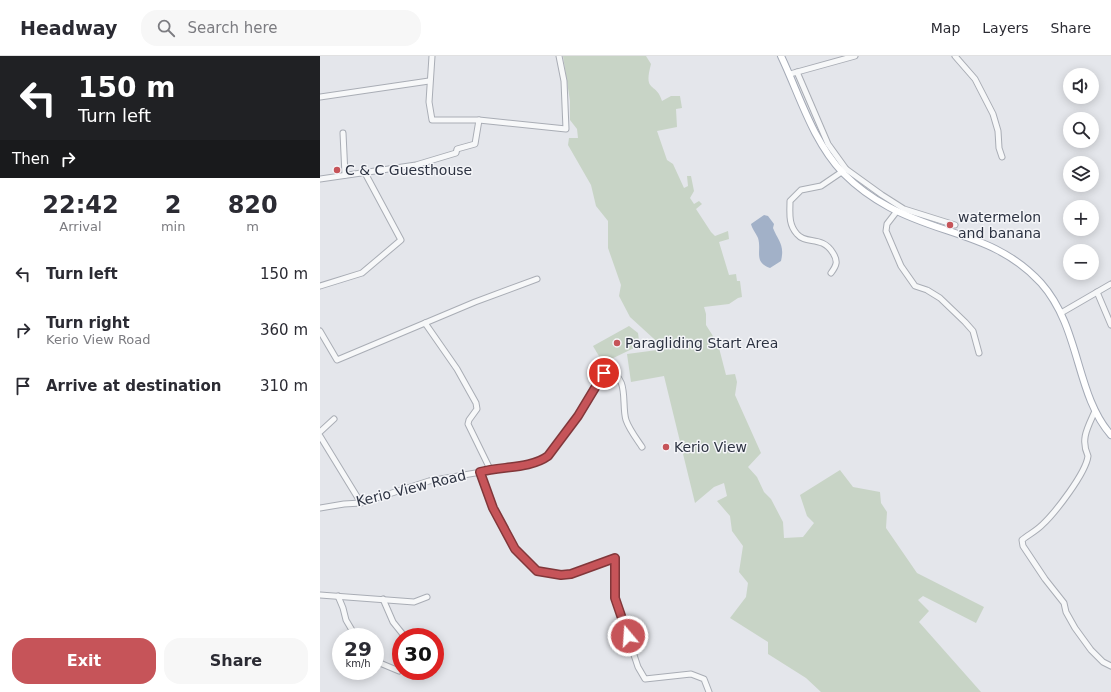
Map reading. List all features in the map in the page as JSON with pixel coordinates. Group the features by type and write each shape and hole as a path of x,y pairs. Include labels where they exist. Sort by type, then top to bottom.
{"main road":[{"path":"781,56 813,129 822,145 866,192 897,211 996,248 1028,271 1042,284 1061,313 1071,336 1095,411 1111,436"}],"street":[{"path":"432,56 429,82 429,102 432,120 479,120 566,129 564,81 559,56"},
{"path":"790,74 855,56"},
{"path":"956,56 975,79 993,114 998,131 1002,157"},
{"path":"797,72 828,144 844,170 904,208 954,225"},
{"path":"320,97 429,82"},
{"path":"320,179 430,162 456,153 457,149 474,144 479,120"},
{"path":"343,133 345,175"},
{"path":"831,273 837,263 837,258 828,245 803,238 797,234 790,221 790,201 801,190 821,186 844,170"},
{"path":"320,286 362,273 401,240 365,173"},
{"path":"897,211 887,224 886,230 901,266 915,286 927,290 940,298 965,322 973,331 979,353"},
{"path":"320,331 337,360 425,323 537,279"},
{"path":"1061,313 1111,284"},
{"path":"1097,292 1111,325"},
{"path":"425,323 457,369 476,403 477,409 469,420 468,424 490,469"},
{"name":"Kerio View Road","path":"320,508 361,503 429,481 490,469 527,464 544,459 548,456 578,416 599,379 607,372 617,376 623,386 626,421 642,447"},
{"path":"1095,411 1084,437 1085,449 1088,456 1083,470 1068,494 1042,525 1022,540 1023,546 1045,579 1064,603 1066,612 1075,628 1091,650 1103,662 1111,666"},
{"path":"320,432 334,420"},
{"path":"320,436 361,503"},
{"path":"480,472 493,508 515,549 537,571 561,575 571,574 615,558 615,598 638,667 645,679 691,674 704,680 709,692"},
{"path":"320,595 414,602 427,597"},
{"path":"338,596 346,620 351,628"},
{"path":"384,599 393,622 398,628"}],"green space":[{"path":"563,56 646,56 651,64 648,80 649,84 657,91 662,101 671,96 680,96 682,108 676,109 677,127 657,131 667,160 673,164 684,188 688,186 687,176 691,176 694,191 690,198 694,204 699,201 702,204 696,209 711,232 715,236 728,231 729,239 719,242 729,275 736,274 737,281 740,281 742,297 729,304 704,307 706,314 706,325 718,344 726,375 735,374 737,382 735,395 761,453 748,467 757,477 764,492 771,499 783,522 784,538 803,537 814,523 807,516 800,495 840,470 853,487 880,492 881,503 887,512 886,528 917,573 984,607 976,623 923,596 918,600 929,611 919,622 981,692 821,692 806,678 768,654 768,642 730,618 746,597 748,583 739,572 743,546 732,531 730,516 717,501 727,496 724,483 714,487 695,503 664,376 631,382 627,354 665,349 630,317 619,296 621,285 608,248 608,221 596,206 591,185 568,145 569,138 578,138 577,129 570,120 570,101"},
{"name":"Paragliding Start Area","path":"629,326 638,333 639,340 634,348 603,363 593,346"}],"water":[{"path":"764,215 768,216 774,224 773,228 782,247 781,261 770,268 765,266 760,259 758,238 751,224"}],"place":[{"name":"C & C Guesthouse","path":"337,170"},
{"name":"watermelon and banana","path":"950,225"},
{"name":"Paragliding Start Area","path":"617,343"},
{"name":"Kerio View","path":"666,447"}],"route":[{"path":"604,373 578,416 548,456 544,459 527,464 490,469 480,472 492,500 493,508 515,549 523,556 532,568 543,573 561,575 571,574 584,571 615,558 615,598 628,636"}]}
